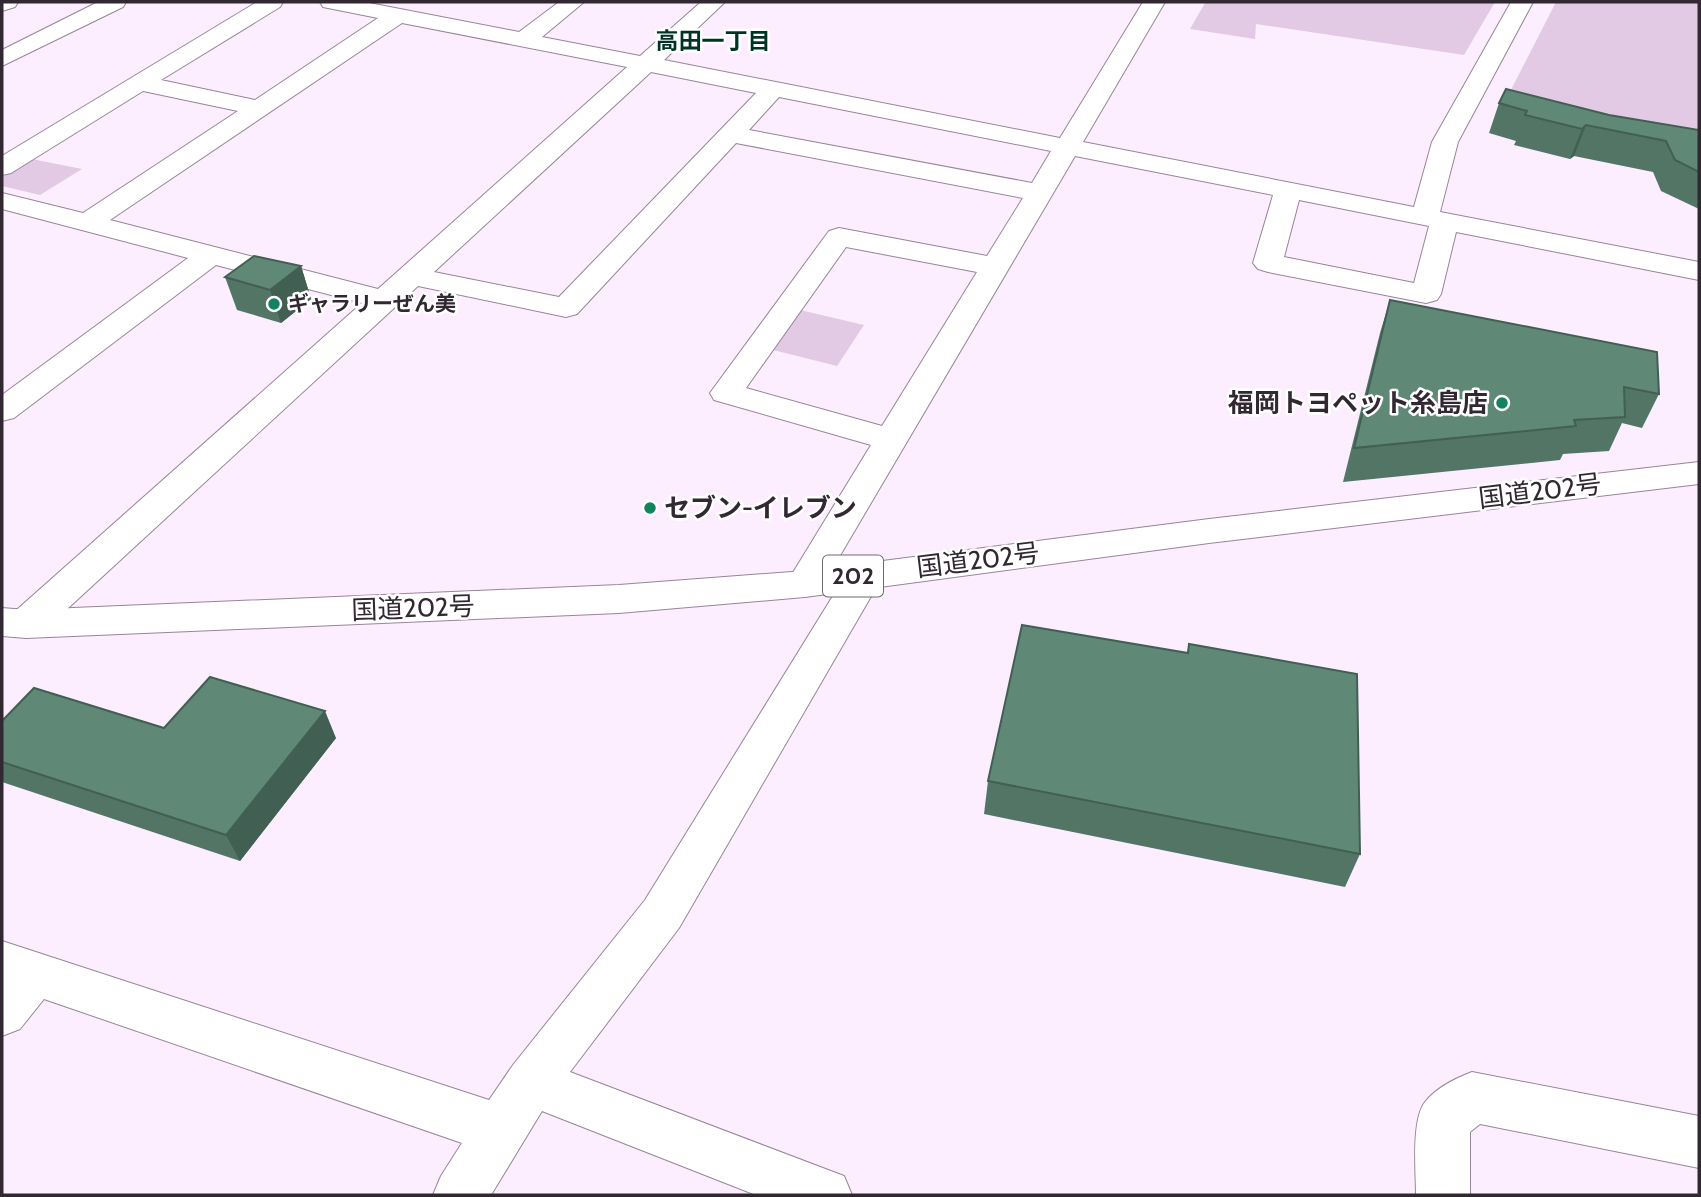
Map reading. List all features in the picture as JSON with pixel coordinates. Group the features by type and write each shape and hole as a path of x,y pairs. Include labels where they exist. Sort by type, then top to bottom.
{"main road":[{"path":"2,4 7,2"},
{"path":"2,60 115,2"},
{"path":"2,167 272,2"},
{"path":"331,2 1699,271"},
{"path":"424,20 449,2"},
{"path":"525,39 573,2"},
{"path":"14,623 384,300 714,2"},
{"path":"805,584 1154,2"},
{"path":"1288,190 1268,263 1426,294 1445,142 1522,2"},
{"path":"87,223 398,15"},
{"path":"138,83 259,108"},
{"path":"411,275 566,308 774,88"},
{"path":"730,134 1041,193"},
{"path":"2,201 384,300"},
{"path":"892,440 726,394 839,237 996,267"},
{"path":"2,411 211,255"},
{"name":"国道202号","path":"14,623 619,599 805,584 865,574 1699,473"},
{"path":"460,1195 531,1082 662,914 865,574"},
{"path":"2,1013 19,968 501,1130"},
{"path":"531,1082 825,1195"},
{"path":"1443,1195 1444,1120 1472,1097 1699,1142"}],"shaded area":[{"path":"1495,2 1464,55 1256,24 1255,39 1190,29 1205,3"},
{"path":"1556,2 1699,2 1699,163 1496,119"},
{"path":"32,159 82,169 40,195 2,186 2,177"},
{"path":"796,309 864,325 837,366 769,349"}],"building":[{"path":"1506,89 1609,115 1699,130 1699,172 1675,160 1666,141 1586,125 1582,129 1525,115 1527,111 1499,103"},
{"path":"254,256 301,266 270,290 225,277"},
{"name":"福岡トヨペット糸島店","path":"1390,300 1657,352 1659,394 1624,387 1625,417 1574,420 1576,426 1354,448"},
{"path":"1022,625 1188,653 1189,644 1357,674 1360,854 988,781"},
{"path":"210,677 325,711 226,835 2,762 2,721 34,688 164,728"}],"place":[{"name":"ギャラリーぜん美","path":"274,304"},
{"name":"福岡トヨペット糸島店","path":"1502,403"},
{"name":"セブン-イレブン","path":"650,508"}],"district":[{"name":"高田一丁目","path":"713,41"}]}
